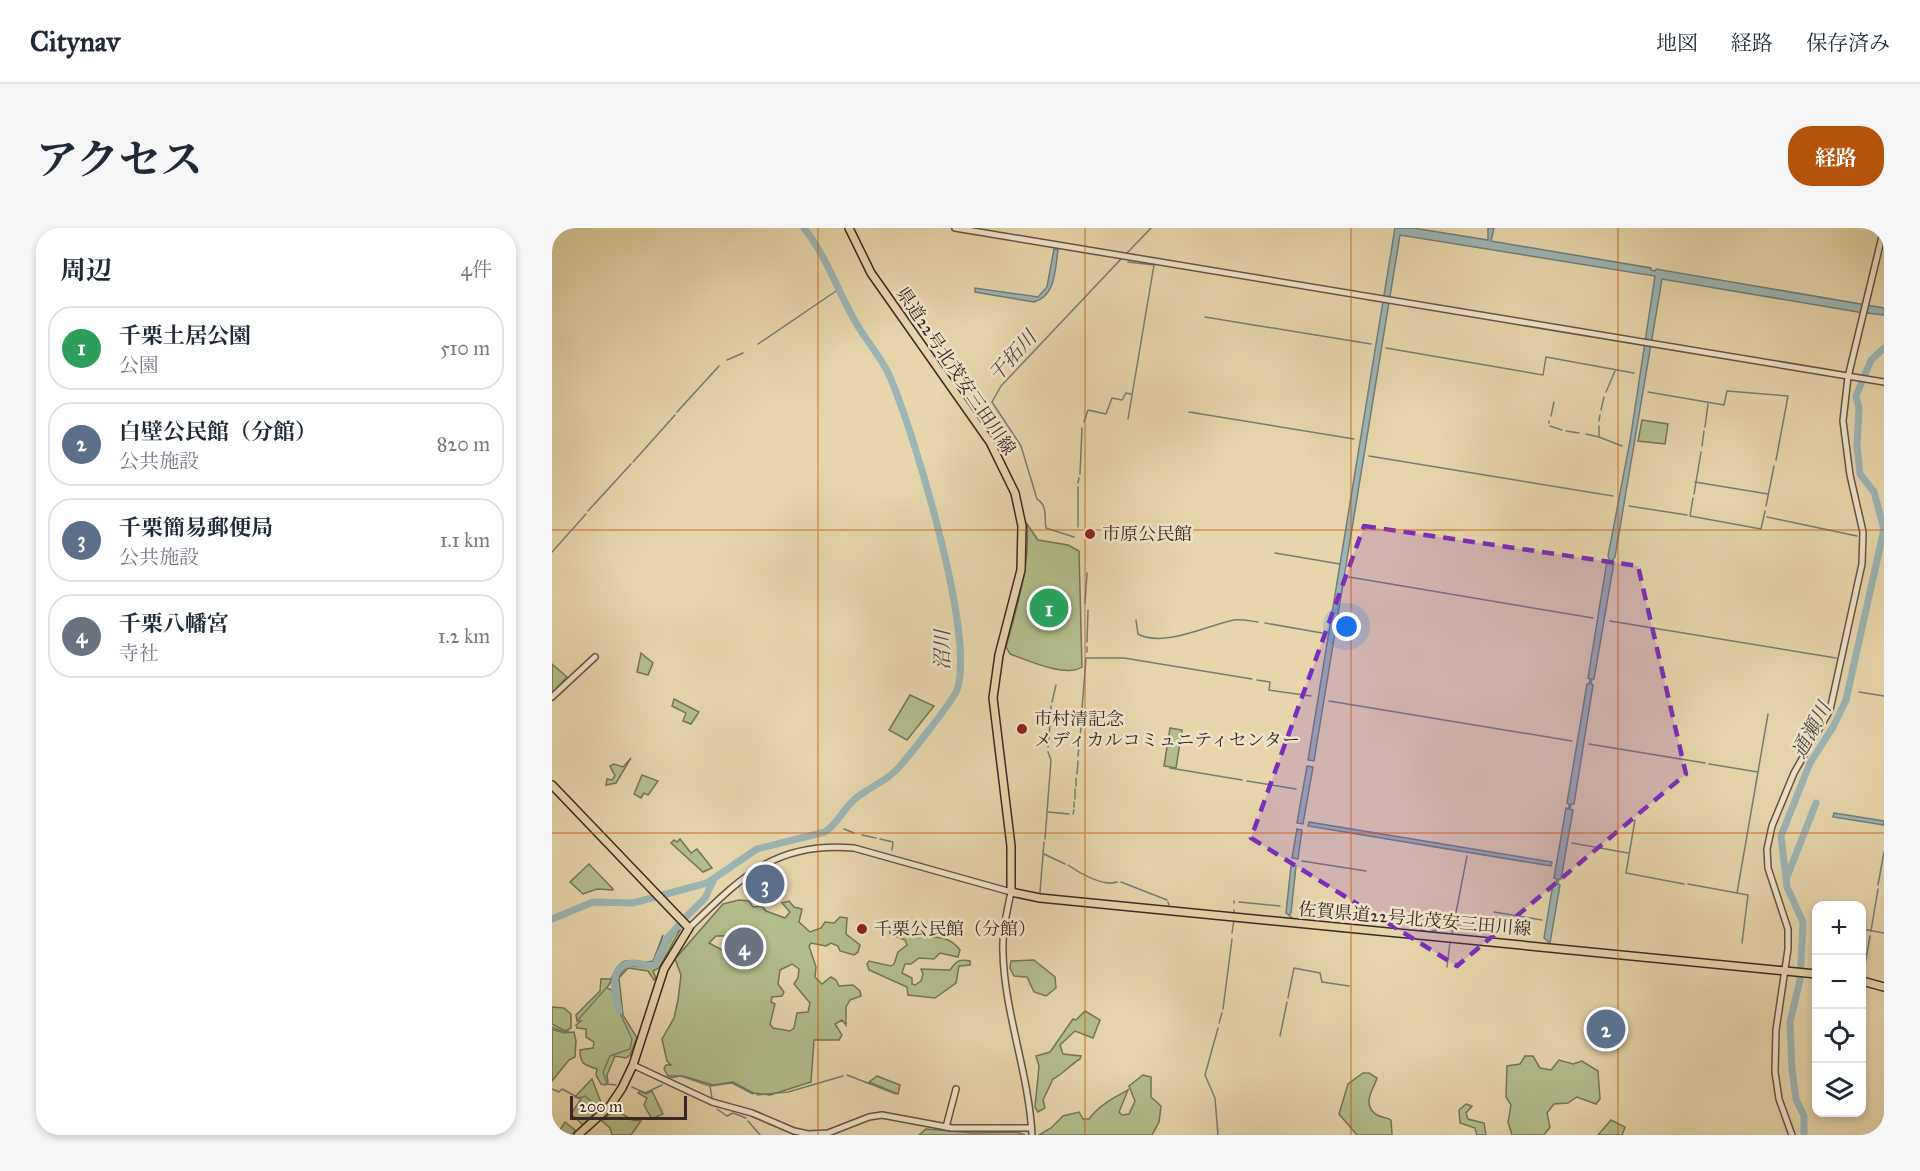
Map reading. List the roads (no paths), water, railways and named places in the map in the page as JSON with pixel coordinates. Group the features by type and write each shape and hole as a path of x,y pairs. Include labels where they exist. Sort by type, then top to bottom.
{"main road":[{"name":"県道22号北茂安三田川線","path":"849,228 871,273 990,442 1015,492 1022,526 1021,570 999,655 993,698 1011,846 1011,892"},
{"path":"552,785 666,907 689,928 664,969 633,1065 617,1097 578,1135"},
{"name":"佐賀県道22号北茂安三田川線","path":"1011,892 1051,899 1812,974"},
{"path":"1866,982 1884,987"}],"street":[{"path":"954,228 1884,382"},
{"path":"1792,1135 1779,1098 1775,1072 1776,1030 1788,929 1768,868 1768,839 1794,773 1830,710 1862,564 1863,532 1850,475 1844,432 1848,377 1884,228"},
{"path":"552,697 595,657"},
{"path":"689,928 752,870 786,853 807,848 830,846 854,848 1011,892 1003,934 1003,960 1032,1135"},
{"path":"633,1065 712,1102 752,1113 801,1133 828,1133 869,1117 882,1115 946,1127 1031,1128"},
{"path":"946,1127 956,1089"}],"water":[{"path":"1395,228 1413,228 1488,240 1488,228 1494,228 1491,241 1651,268 1655,271 1656,269 1884,308 1884,315 1858,312 1662,279 1615,557 1612,561 1614,562 1594,679 1591,684 1593,685 1574,804 1571,804 1570,809 1573,810 1561,879 1558,884 1560,885 1550,943 1544,938 1553,884 1556,884 1557,879 1554,878 1566,808 1569,809 1567,803 1587,684 1590,679 1588,678 1607,561 1610,561 1608,556 1630,441 1655,276 1400,235 1314,761 1308,760"},
{"path":"1054,249 1058,250 1053,281 1047,294 1041,299 1034,302 975,292 975,288 1038,297 1047,287"},
{"path":"1307,766 1313,767 1303,824 1297,823"},
{"path":"1834,813 1884,821 1884,825 1833,817"},
{"path":"1309,822 1552,862 1551,866 1308,826"},
{"path":"1297,829 1302,830 1298,859 1292,858"},
{"path":"1291,866 1296,866 1289,915 1286,913"}],"waterway":[{"name":"沼川","path":"552,919 593,902 633,903 707,883 757,849 825,832 855,799 889,777 898,768 957,690 961,664 958,627 950,582 927,487 901,404 880,358 859,328 827,264 804,228"},
{"name":"干拓川","path":"1127,253 1151,228"},
{"name":"干拓川","path":"1074,537 1046,528 1044,508 1037,499 1021,446 992,402 1001,386 1121,259"},
{"path":"1128,262 1154,265 1128,419"},
{"path":"758,344 839,289"},
{"path":"1205,317 1371,344"},
{"path":"1386,348 1543,375 1546,357 1634,373"},
{"name":"通瀬川","path":"1804,1135 1804,1116 1796,1099 1792,1069 1790,1022 1800,980 1803,922 1787,887 1781,836 1810,763 1833,727 1846,700 1884,529 1874,492 1860,474 1857,446 1859,408 1856,396 1871,360 1884,348"},
{"path":"727,360 743,353"},
{"path":"677,412 719,366"},
{"path":"1606,392 1615,371"},
{"path":"1648,392 1724,405 1727,391 1788,396 1776,460"},
{"path":"1084,422 1088,410 1106,414 1112,398 1122,400 1126,393 1131,394"},
{"path":"1601,410 1604,397"},
{"path":"1551,416 1554,402"},
{"path":"1705,427 1708,404"},
{"path":"1189,412 1354,439"},
{"path":"633,462 675,415"},
{"path":"1599,421 1600,415"},
{"path":"1550,426 1562,430"},
{"path":"1599,426 1599,437 1622,446"},
{"path":"1080,474 1082,428"},
{"path":"1566,431 1579,433"},
{"path":"1702,446 1704,431"},
{"path":"1586,434 1599,437"},
{"path":"1694,494 1701,452"},
{"path":"1369,456 1613,496"},
{"path":"588,511 631,464"},
{"path":"1766,506 1774,466"},
{"path":"1078,483 1079,478"},
{"path":"1695,482 1768,494"},
{"path":"1078,487 1078,527"},
{"path":"1693,498 1690,516 1761,529 1765,511"},
{"path":"1629,506 1687,515"},
{"path":"552,552 586,514"},
{"path":"1767,517 1857,536"},
{"path":"1275,553 1340,564"},
{"path":"1085,603 1087,573"},
{"path":"1349,577 1593,618"},
{"path":"1087,642 1088,610"},
{"path":"1136,620 1138,634 1149,638 1173,637 1234,620 1258,622"},
{"path":"1610,621 1836,658"},
{"path":"1265,623 1322,633"},
{"path":"1087,647 1087,652"},
{"path":"1082,709 1086,658 1124,658 1252,679"},
{"path":"1257,680 1270,682 1269,690 1311,696"},
{"path":"1052,702 1056,685"},
{"path":"1859,692 1884,696"},
{"path":"1329,701 1572,741"},
{"path":"1050,719 1051,706"},
{"path":"1758,772 1768,714"},
{"path":"1078,756 1082,717"},
{"path":"1048,747 1050,724"},
{"path":"1589,744 1705,763"},
{"path":"1045,839 1051,760 1048,752"},
{"path":"1077,774 1078,761"},
{"path":"1709,764 1758,772 1737,893"},
{"path":"1170,768 1242,780"},
{"path":"1076,778 1076,786"},
{"path":"1247,781 1296,789"},
{"path":"1075,789 1075,799"},
{"path":"1074,802 1074,807"},
{"path":"1787,877 1816,803"},
{"path":"1073,814 1074,810"},
{"path":"1048,812 1069,814"},
{"path":"1635,820 1626,873 1684,884"},
{"path":"844,829 854,833"},
{"path":"862,835 876,838"},
{"path":"880,839 893,842 892,850"},
{"path":"1040,892 1044,842"},
{"path":"1572,843 1628,853"},
{"path":"1878,885 1884,852"},
{"path":"1044,854 1065,864"},
{"path":"1452,933 1467,856"},
{"path":"1302,861 1366,871"},
{"path":"1068,865 1099,881 1117,882"},
{"path":"687,916 705,898 714,879"},
{"path":"1121,882 1167,900"},
{"path":"1688,884 1748,895 1742,943"},
{"path":"1871,931 1878,889"},
{"path":"1239,902 1280,906"},
{"path":"1494,912 1542,920"},
{"path":"1289,915 1292,918"},
{"path":"1232,933 1234,920"},
{"path":"619,1011 615,989 619,969 632,963 655,965 667,938 678,926"},
{"path":"1432,931 1439,926 1451,928"},
{"path":"1457,926 1486,930"},
{"path":"1421,930 1425,931"},
{"path":"1866,930 1884,933"},
{"path":"1866,959 1870,936"},
{"path":"1223,1009 1232,939"},
{"path":"1447,967 1450,942"},
{"path":"1288,998 1294,968 1320,973 1322,982 1349,986"},
{"path":"577,1021 614,979"},
{"path":"1280,1036 1287,1002"},
{"path":"616,1085 607,1084 603,1072 610,1056 630,1049 632,1039 619,1011"},
{"path":"1219,1023 1222,1013"},
{"path":"552,1027 564,1032 569,1031"},
{"path":"1218,1028 1205,1075 1215,1098 1218,1135"},
{"path":"847,1075 896,1094"},
{"path":"670,1078 681,1076 710,1086 712,1098"},
{"path":"757,1095 788,1092 843,1076"},
{"path":"710,1086 732,1083 753,1094"},
{"path":"632,1087 645,1093 662,1085"},
{"path":"552,1089 559,1092 562,1089 579,1098 585,1096 598,1107"},
{"path":"717,1109 727,1116 733,1113 746,1118"},
{"path":"748,1121 760,1135"}],"place":[{"name":"市原公民館","path":"1090,534"},
{"name":"千栗土居公園","path":"1049,608"},
{"name":"市村清記念 メディカルコミュニティセンター","path":"1022,729"},
{"name":"千栗簡易郵便局","path":"765,884"},
{"name":"千栗公民館（分館）","path":"862,929"},
{"name":"千栗八幡宮","path":"744,947"},
{"name":"白壁公民館（分館）","path":"1606,1029"}]}
